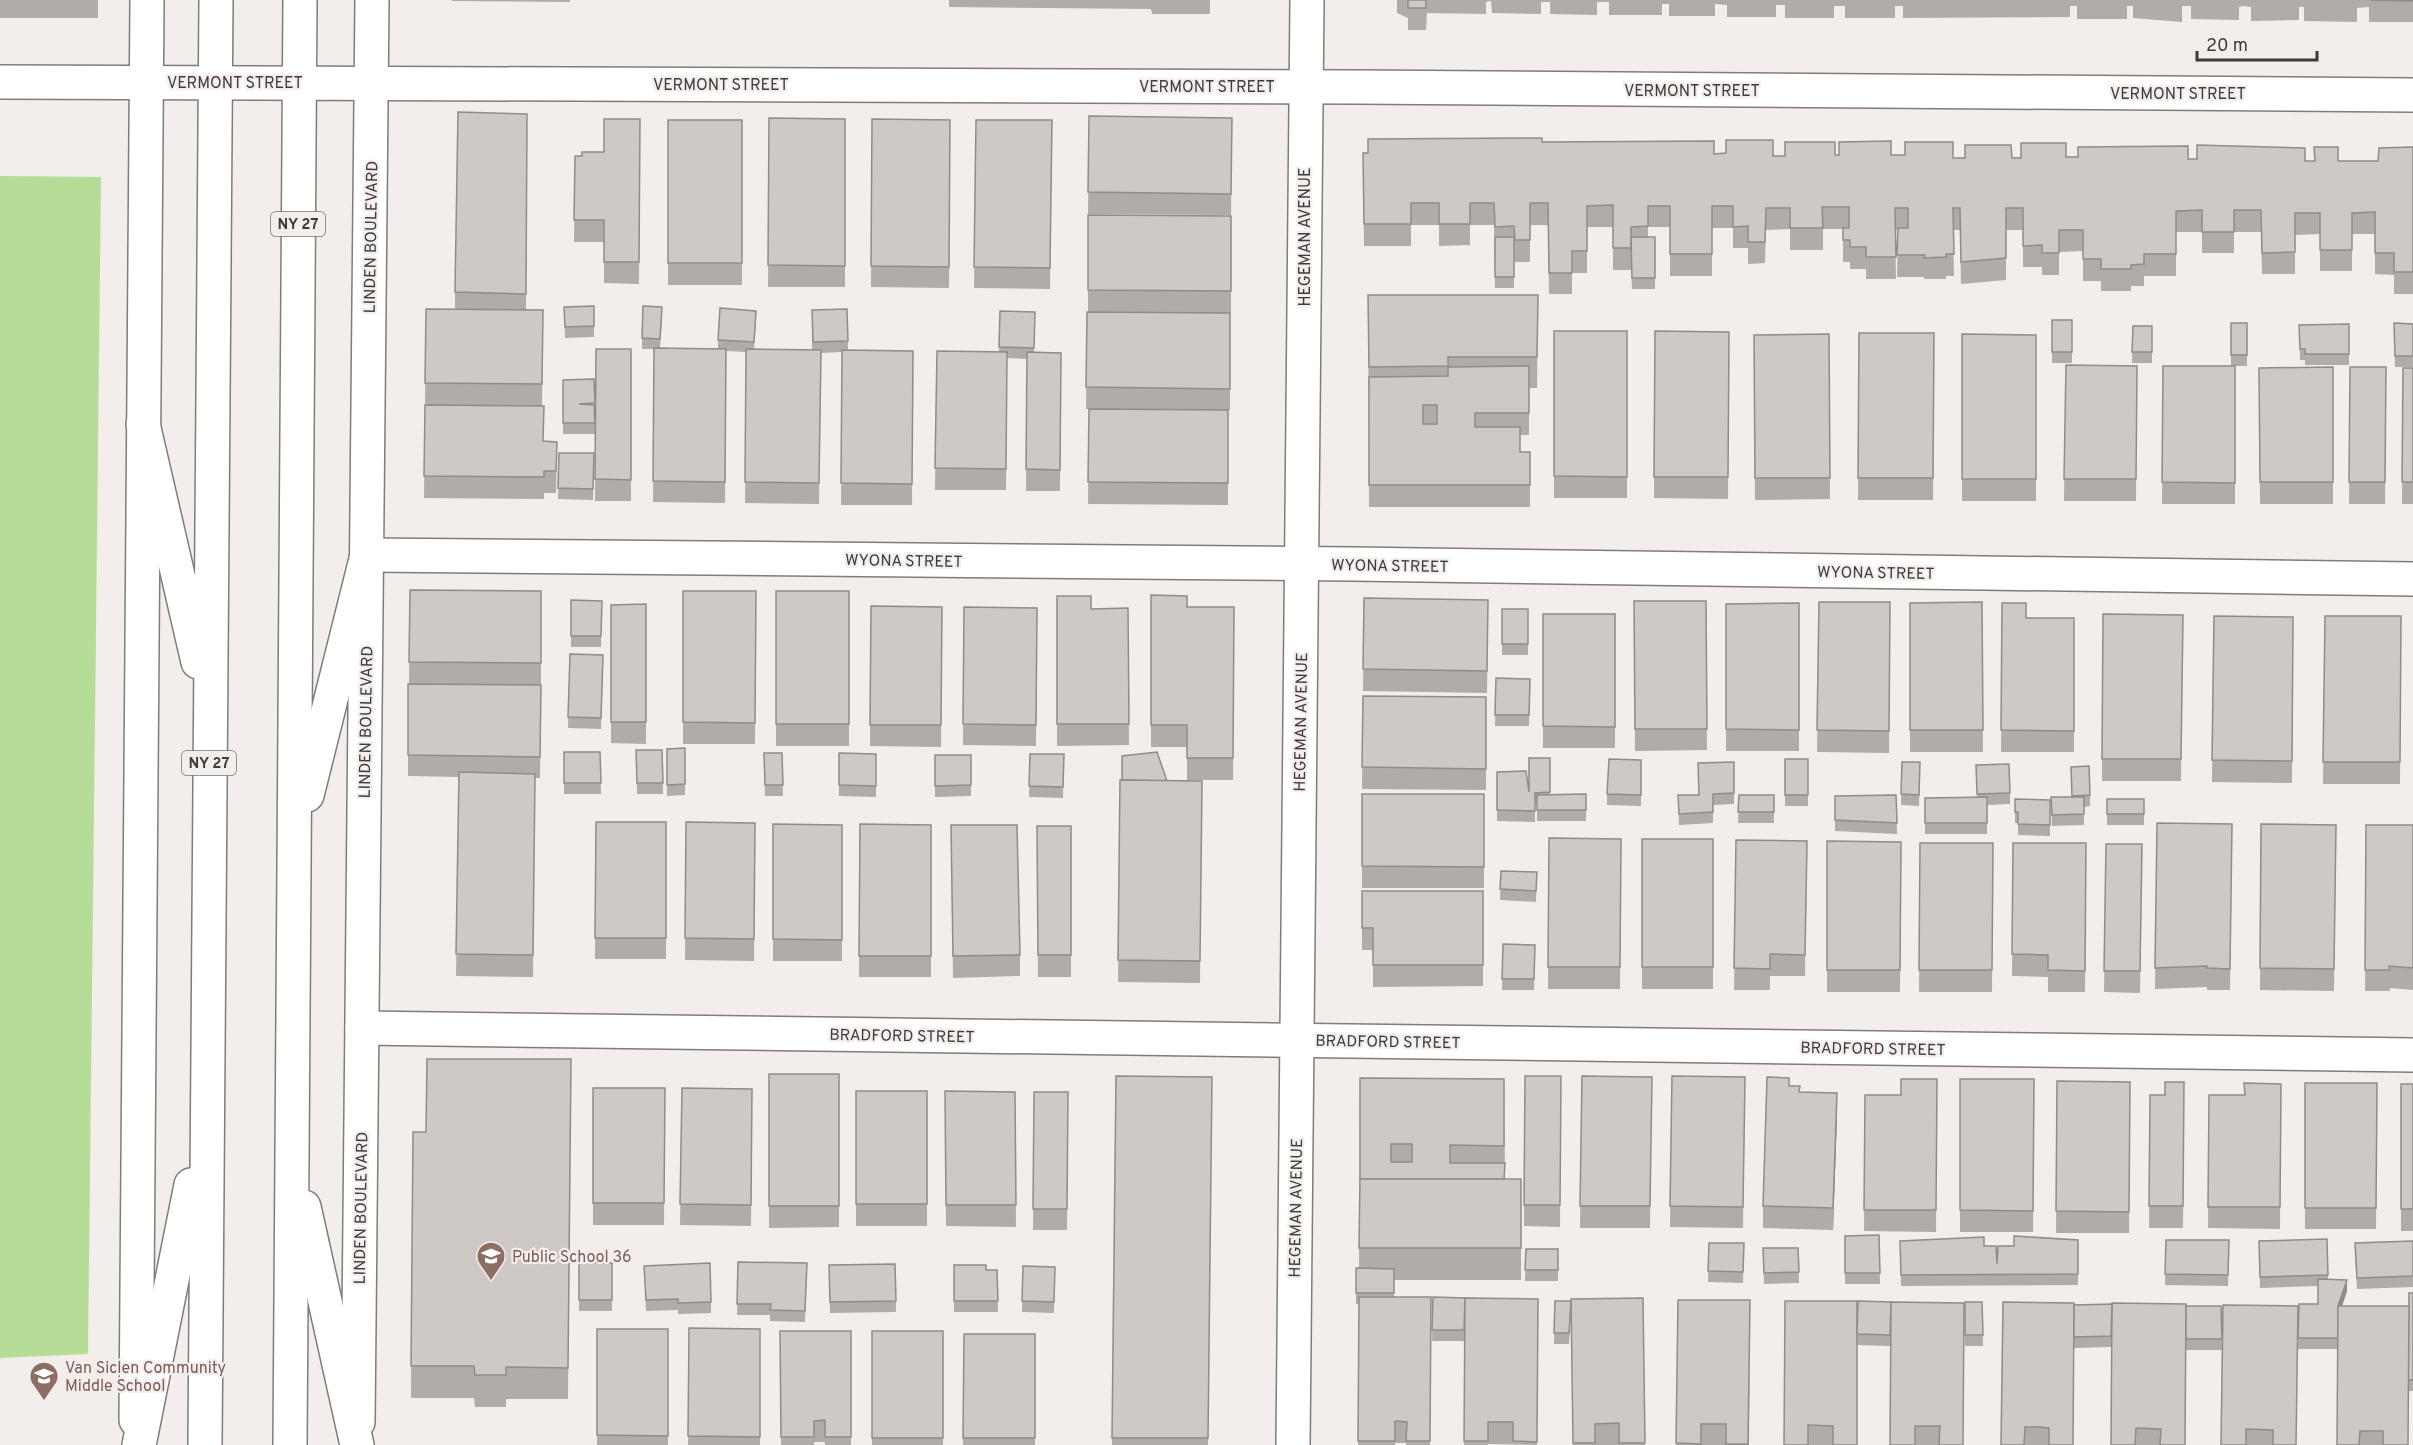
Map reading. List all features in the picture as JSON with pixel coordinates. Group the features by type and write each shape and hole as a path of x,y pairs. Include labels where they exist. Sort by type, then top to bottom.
{"main road":[{"path":"138,1445 147,0"},
{"name":"NY 27","path":"205,1445 216,0"},
{"name":"NY 27","path":"290,1445 300,0"},
{"name":"LINDEN BOULEVARD","path":"358,1445 372,0"},
{"name":"HEGEMAN AVENUE","path":"1293,1445 1306,0"},
{"name":"VERMONT STREET","path":"0,82 1305,87 2413,95"},
{"path":"143,424 210,716"},
{"path":"294,847 366,555"},
{"name":"WYONA STREET","path":"366,555 1302,564 2413,579"},
{"name":"BRADFORD STREET","path":"362,1028 2413,1055"},
{"path":"138,1445 206,1113"},
{"path":"292,1150 358,1445"}],"green space":[{"path":"0,176 101,177 88,1354 0,1358"}],"building":[{"path":"1408,0 1426,0 1426,8 1408,8"},
{"path":"458,112 527,114 526,294 455,292"},
{"path":"1089,116 1232,118 1231,194 1088,192"},
{"path":"769,118 845,119 845,266 768,265"},
{"path":"604,119 640,119 639,262 604,262 604,220 574,220 575,156 582,156 582,152 604,152"},
{"path":"872,119 950,120 949,267 871,266"},
{"path":"668,120 742,120 742,263 668,263"},
{"path":"976,120 1052,120 1050,268 974,267"},
{"path":"1542,138 1542,142 1714,141 1714,154 1726,153 1726,140 1773,140 1773,156 1785,156 1785,142 1835,142 1835,155 1839,155 1839,142 1891,141 1891,155 1905,155 1905,142 1953,142 1953,158 1965,158 1965,145 2011,145 2012,158 2021,158 2021,143 2066,143 2066,157 2078,157 2078,147 2188,146 2188,159 2197,159 2197,145 2305,148 2305,161 2315,161 2314,147 2338,147 2338,161 2378,161 2379,148 2413,147 2413,272 2394,272 2394,253 2375,253 2375,212 2352,213 2352,250 2320,250 2320,213 2295,213 2295,252 2262,253 2261,210 2234,210 2234,232 2202,232 2202,210 2176,211 2176,254 2144,254 2144,264 2131,265 2131,269 2101,269 2101,259 2083,259 2083,230 2059,230 2059,253 2042,253 2042,245 2023,246 2023,208 2006,208 2006,258 1961,262 1960,208 1953,208 1954,254 1946,254 1946,257 1924,258 1925,255 1897,255 1898,228 1908,228 1908,208 1895,208 1896,257 1866,257 1866,247 1850,247 1850,240 1843,240 1843,228 1849,228 1849,207 1822,207 1823,228 1790,228 1790,208 1766,208 1765,242 1748,242 1748,226 1733,227 1733,206 1712,206 1712,254 1670,254 1670,206 1648,206 1648,226 1631,227 1631,248 1613,248 1613,205 1587,206 1587,251 1572,251 1572,273 1549,273 1548,203 1530,203 1530,240 1515,240 1514,226 1495,227 1494,203 1470,203 1470,224 1439,224 1439,203 1411,203 1411,224 1364,224 1363,153 1368,153 1368,139"},
{"path":"1088,215 1231,216 1231,291 1088,290"},
{"path":"1495,237 1514,237 1514,277 1495,277"},
{"path":"1631,237 1655,237 1655,278 1632,278"},
{"path":"1368,295 1538,295 1537,357 1448,357 1448,366 1369,367"},
{"path":"594,306 594,326 565,327 564,307"},
{"path":"643,306 662,307 660,339 642,338"},
{"path":"720,308 756,311 754,342 718,340"},
{"path":"426,309 543,310 542,384 425,383"},
{"path":"847,309 848,341 813,342 812,310"},
{"path":"1000,311 1035,312 1034,348 999,347"},
{"path":"1087,312 1230,313 1230,389 1086,387"},
{"path":"2052,320 2072,320 2072,352 2052,352"},
{"path":"2231,323 2247,323 2247,355 2231,355"},
{"path":"2394,323 2413,324 2413,356 2395,356"},
{"path":"2349,324 2349,354 2305,354 2305,349 2300,349 2299,325"},
{"path":"2133,326 2152,326 2152,352 2132,352"},
{"path":"1554,331 1627,331 1627,477 1554,476"},
{"path":"1655,331 1729,332 1728,477 1654,477"},
{"path":"1859,333 1934,333 1933,478 1858,478"},
{"path":"1829,334 1830,478 1755,478 1754,335"},
{"path":"1962,334 2036,335 2036,479 1962,479"},
{"path":"654,348 726,349 725,482 653,481"},
{"path":"596,349 631,349 631,480 595,479"},
{"path":"746,349 821,350 819,483 745,482"},
{"path":"842,350 913,351 912,484 841,483"},
{"path":"937,351 1007,352 1006,469 935,468"},
{"path":"1027,352 1061,353 1060,470 1026,469"},
{"path":"2066,365 2137,366 2136,479 2064,479"},
{"path":"1529,366 1529,413 1475,413 1475,427 1520,427 1520,452 1530,452 1530,485 1369,485 1369,377 1448,376 1448,367","holes":["1423,405 1437,405 1437,424 1423,424"]},
{"path":"2163,366 2235,366 2235,483 2162,482"},
{"path":"2333,367 2333,482 2260,482 2259,368"},
{"path":"2350,367 2386,367 2385,482 2349,482"},
{"path":"2403,368 2413,368 2413,482 2402,482"},
{"path":"594,379 595,403 579,404 594,405 595,423 563,423 563,380"},
{"path":"425,405 544,406 543,441 557,442 556,471 544,471 544,477 424,476"},
{"path":"1089,409 1228,410 1228,483 1088,482"},
{"path":"559,453 594,453 593,489 558,488"},
{"path":"410,590 541,591 541,663 409,662"},
{"path":"683,591 756,591 755,723 683,722"},
{"path":"776,591 849,591 849,724 776,724"},
{"path":"1151,595 1187,596 1187,607 1234,607 1233,758 1187,758 1187,725 1151,725"},
{"path":"1057,596 1091,596 1091,609 1128,608 1129,724 1057,724"},
{"path":"1364,598 1488,600 1487,671 1363,669"},
{"path":"571,600 602,601 601,636 571,636"},
{"path":"1634,601 1706,601 1707,729 1635,729"},
{"path":"1819,602 1890,602 1889,731 1817,730"},
{"path":"1982,602 1983,730 1910,730 1910,603"},
{"path":"1799,603 1799,730 1726,729 1726,604"},
{"path":"2002,603 2026,603 2026,618 2074,618 2074,731 2001,730"},
{"path":"646,604 646,722 611,722 611,605"},
{"path":"871,606 942,607 941,725 870,725"},
{"path":"964,607 1037,608 1036,725 963,724"},
{"path":"1502,609 1528,609 1528,644 1502,644"},
{"path":"1543,614 1615,614 1615,727 1543,726"},
{"path":"2103,614 2183,615 2181,759 2102,759"},
{"path":"2214,616 2293,617 2292,761 2212,760"},
{"path":"2325,616 2401,616 2400,762 2323,762"},
{"path":"570,654 603,655 601,718 568,717"},
{"path":"1496,678 1530,679 1529,715 1495,715"},
{"path":"408,684 541,685 540,757 408,755"},
{"path":"1363,696 1486,697 1486,769 1362,767"},
{"path":"685,748 685,784 667,785 667,749"},
{"path":"636,750 662,750 663,783 637,783"},
{"path":"564,752 600,752 601,783 564,783"},
{"path":"1157,752 1167,781 1122,780 1122,756"},
{"path":"764,753 782,753 783,785 765,785"},
{"path":"839,753 876,754 876,786 839,785"},
{"path":"1030,754 1064,754 1063,787 1029,786"},
{"path":"935,755 971,755 971,785 935,786"},
{"path":"1529,758 1550,758 1550,792 1535,793 1535,811 1497,810 1497,772 1526,771 1529,792"},
{"path":"1609,759 1641,760 1641,795 1607,794"},
{"path":"1785,759 1808,759 1808,795 1785,795"},
{"path":"1734,762 1734,793 1713,794 1713,812 1679,814 1678,795 1699,795 1698,763"},
{"path":"1902,762 1920,762 1919,795 1901,794"},
{"path":"2009,764 2010,793 1977,794 1976,765"},
{"path":"2089,766 2090,795 2072,796 2071,767"},
{"path":"459,772 535,774 533,955 456,954"},
{"path":"1120,780 1202,781 1200,961 1118,960"},
{"path":"1362,794 1484,794 1484,867 1362,866"},
{"path":"1586,794 1586,810 1537,810 1537,795"},
{"path":"1739,795 1774,795 1774,812 1738,812"},
{"path":"1896,795 1897,823 1835,820 1835,796"},
{"path":"1987,797 1987,823 1925,823 1925,798"},
{"path":"2051,797 2084,797 2084,814 2052,815"},
{"path":"2015,799 2050,800 2050,825 2018,824"},
{"path":"2107,799 2144,799 2144,814 2107,814"},
{"path":"596,822 666,822 666,938 595,938"},
{"path":"686,822 755,823 754,939 685,938"},
{"path":"2157,823 2232,824 2230,969 2207,968 2207,966 2155,968"},
{"path":"773,824 842,825 842,940 773,939"},
{"path":"860,824 931,825 931,956 859,956"},
{"path":"2261,824 2336,825 2334,969 2260,968"},
{"path":"951,825 1017,825 1020,955 953,956"},
{"path":"2366,825 2413,825 2413,968 2389,966 2390,970 2365,970"},
{"path":"1037,826 1071,826 1071,955 1038,955"},
{"path":"1549,838 1621,839 1620,967 1548,967"},
{"path":"1642,839 1713,839 1713,967 1642,967"},
{"path":"1736,840 1807,841 1805,955 1770,954 1770,969 1734,968"},
{"path":"1827,841 1901,842 1900,970 1827,970"},
{"path":"1920,843 1993,843 1992,970 1919,970"},
{"path":"2013,843 2086,843 2085,971 2048,970 2048,955 2012,954"},
{"path":"2106,844 2142,844 2140,971 2104,971"},
{"path":"1501,871 1537,872 1536,891 1500,889"},
{"path":"1362,891 1483,891 1483,965 1373,965 1373,928 1362,928"},
{"path":"1503,944 1535,945 1534,979 1502,979"},
{"name":"Public School 36","path":"427,1059 571,1059 568,1368 506,1367 506,1375 475,1375 474,1366 411,1366 413,1132 426,1132"},
{"path":"769,1074 839,1074 839,1206 769,1206"},
{"path":"1116,1076 1212,1077 1208,1438 1112,1438"},
{"path":"1525,1076 1561,1076 1560,1205 1524,1205"},
{"path":"1582,1076 1652,1077 1650,1206 1580,1206"},
{"path":"1672,1076 1745,1077 1743,1207 1670,1206"},
{"path":"1767,1077 1789,1078 1789,1086 1800,1086 1799,1092 1837,1093 1833,1208 1763,1206"},
{"path":"1360,1078 1504,1079 1504,1146 1450,1145 1450,1163 1505,1163 1504,1179 1360,1179","holes":["1391,1144 1412,1144 1412,1162 1391,1162"]},
{"path":"1901,1079 1937,1079 1936,1210 1864,1210 1865,1095 1901,1095"},
{"path":"1960,1079 2034,1079 2033,1211 1960,1210"},
{"path":"2057,1081 2130,1082 2129,1212 2056,1211"},
{"path":"2165,1082 2184,1082 2183,1206 2149,1206 2150,1095 2165,1095"},
{"path":"2244,1083 2281,1084 2280,1207 2208,1207 2209,1095 2245,1095"},
{"path":"2305,1083 2377,1083 2376,1208 2305,1208"},
{"path":"2401,1084 2413,1084 2413,1209 2401,1209"},
{"path":"593,1088 665,1088 664,1203 593,1203"},
{"path":"682,1088 752,1089 751,1205 680,1204"},
{"path":"856,1091 927,1091 927,1204 856,1204"},
{"path":"945,1091 1015,1092 1016,1205 946,1205"},
{"path":"1034,1092 1068,1092 1067,1209 1033,1209"},
{"path":"1360,1179 1521,1179 1521,1248 1359,1248"},
{"path":"1879,1235 1880,1273 1845,1273 1845,1236"},
{"path":"2014,1236 2078,1240 2078,1274 1901,1275 1900,1241 1984,1237 1984,1246 1996,1246 1997,1264 1998,1246 2014,1246"},
{"path":"2327,1239 2328,1275 2260,1277 2259,1241"},
{"path":"2166,1240 2229,1240 2228,1275 2165,1274"},
{"path":"2413,1241 2413,1276 2357,1278 2355,1243"},
{"path":"1709,1243 1744,1243 1743,1272 1708,1271"},
{"path":"1763,1248 1798,1248 1799,1272 1764,1273"},
{"path":"1526,1249 1558,1249 1558,1270 1525,1270"},
{"path":"579,1262 612,1263 612,1300 579,1300"},
{"path":"738,1262 807,1263 805,1311 770,1310 771,1304 737,1304"},
{"path":"710,1263 711,1302 678,1303 678,1299 646,1300 644,1266"},
{"path":"895,1264 896,1301 830,1302 829,1265"},
{"path":"954,1265 986,1265 986,1270 997,1270 998,1301 954,1301"},
{"path":"1023,1266 1055,1267 1054,1302 1022,1301"},
{"path":"1356,1268 1394,1269 1394,1293 1356,1293"},
{"path":"2318,1279 2347,1280 2338,1306 2338,1338 2298,1338 2299,1304 2318,1304"},
{"path":"2409,1293 2413,1293 2413,1380 2408,1380"},
{"path":"1359,1297 1431,1297 1430,1441 1406,1441 1407,1422 1395,1421 1395,1441 1358,1441"},
{"path":"1433,1297 1465,1298 1464,1330 1432,1330"},
{"path":"1465,1298 1538,1299 1537,1442 1513,1441 1513,1422 1488,1422 1488,1441 1464,1441"},
{"path":"1643,1298 1645,1443 1619,1443 1619,1423 1595,1424 1595,1443 1573,1443 1571,1299"},
{"path":"1678,1300 1750,1300 1748,1444 1726,1444 1726,1424 1701,1424 1701,1444 1676,1443"},
{"path":"1555,1301 1571,1301 1569,1333 1554,1333"},
{"path":"1785,1301 1857,1301 1857,1445 1833,1445 1833,1426 1808,1425 1808,1445 1784,1445"},
{"path":"1858,1301 1891,1302 1890,1335 1857,1334"},
{"path":"1891,1302 1964,1303 1963,1445 1939,1445 1940,1426 1915,1426 1915,1445 1890,1445"},
{"path":"1965,1302 1982,1302 1983,1335 1965,1335"},
{"path":"2003,1302 2074,1303 2073,1445 2049,1445 2049,1428 2025,1427 2024,1445 2001,1445"},
{"path":"2112,1303 2186,1304 2185,1445 2160,1445 2161,1429 2136,1428 2135,1445 2111,1445"},
{"path":"2112,1304 2111,1336 2074,1337 2074,1305"},
{"path":"2223,1305 2298,1306 2296,1445 2273,1445 2273,1430 2246,1429 2246,1445 2221,1445"},
{"path":"2186,1306 2221,1306 2222,1339 2186,1339"},
{"path":"2338,1306 2409,1306 2408,1445 2383,1445 2383,1431 2360,1431 2359,1445 2337,1445"},
{"path":"689,1328 760,1329 760,1437 688,1436"},
{"path":"597,1329 668,1329 668,1436 597,1435"},
{"path":"780,1331 851,1331 851,1437 825,1437 825,1420 814,1421 814,1437 781,1437"},
{"path":"872,1331 943,1331 943,1438 872,1438"},
{"path":"964,1334 1035,1334 1035,1438 963,1438"}],"place":[{"name":"Public School 36","path":"491,1282"},
{"name":"Van Siclen Community Middle School","path":"44,1402"}]}
